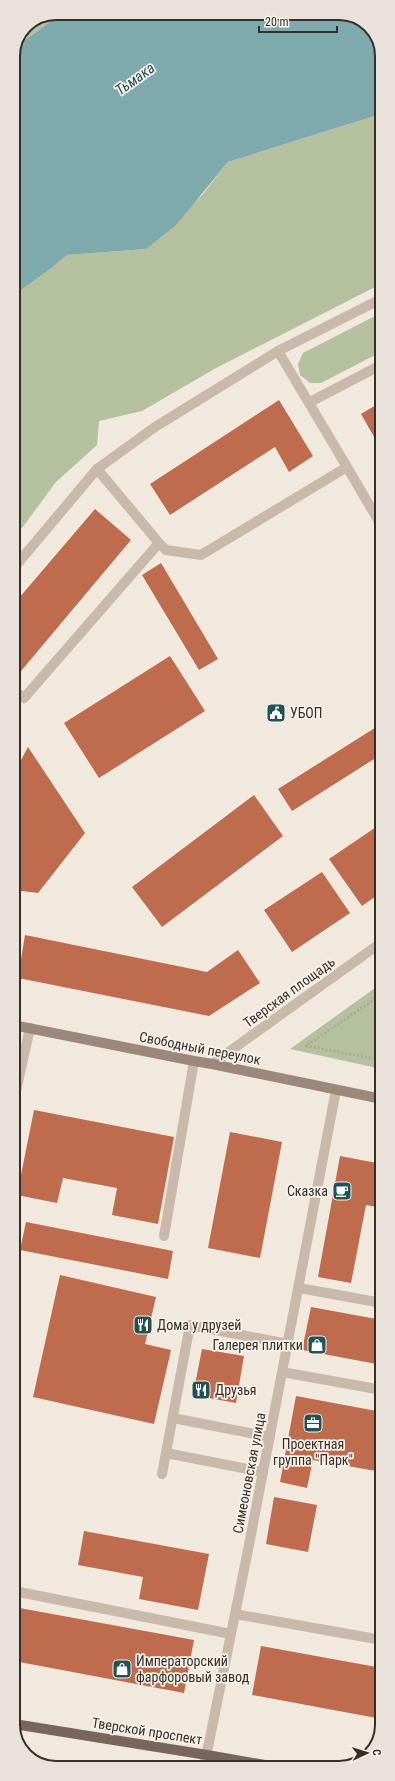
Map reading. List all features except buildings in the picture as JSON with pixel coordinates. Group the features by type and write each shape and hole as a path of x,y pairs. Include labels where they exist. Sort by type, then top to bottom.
{"main road":[{"name":"Тверской проспект","path":"20,1725 242,1761"}],"street":[{"path":"20,561 97,469 155,427 278,351 375,302"},
{"path":"278,351 310,402 375,515"},
{"path":"310,402 375,368"},
{"path":"97,469 166,550 201,555 347,467"},
{"path":"20,695 24,698 159,543"},
{"name":"Тверская площадь","path":"212,1064 375,947"},
{"name":"Свободный переулок","path":"20,1026 375,1098"},
{"path":"20,1076 30,1028"},
{"path":"164,1236 194,1062"},
{"name":"Симеоновская улица","path":"206,1761 270,1437 336,1090"},
{"path":"298,1288 375,1302"},
{"path":"162,1474 190,1325 288,1344"},
{"path":"282,1372 375,1389"},
{"path":"173,1418 270,1437"},
{"path":"166,1453 263,1472"},
{"path":"20,1592 231,1634"},
{"path":"235,1614 375,1639"}],"path":[{"path":"375,999 306,1046 375,1059"}],"green space":[{"path":"52,21 23,41 30,30 42,23"},
{"path":"375,116 375,287 216,368 142,411 99,421 97,445 56,482 22,528 20,527 20,291 67,255 146,249 202,195 228,162"},
{"path":"375,316 375,355 321,383 310,383 300,375 298,364 303,353"},
{"path":"375,988 375,1067 290,1049"}],"water":[{"name":"Тьмака","path":"56,20 342,20 353,23 363,29 373,44 375,56 375,116 228,162 176,225 146,249 67,255 20,291 20,56 23,41 52,21"}],"place":[{"name":"УБОП","path":"276,713"},
{"name":"Сказка","path":"342,1191"},
{"name":"Дома у друзей","path":"143,1325"},
{"name":"Галерея плитки","path":"317,1345"},
{"name":"Друзья","path":"201,1390"},
{"name":"Проектная группа \"Парк\"","path":"313,1423"},
{"name":"Императорский фарфоровый завод","path":"122,1669"}]}
